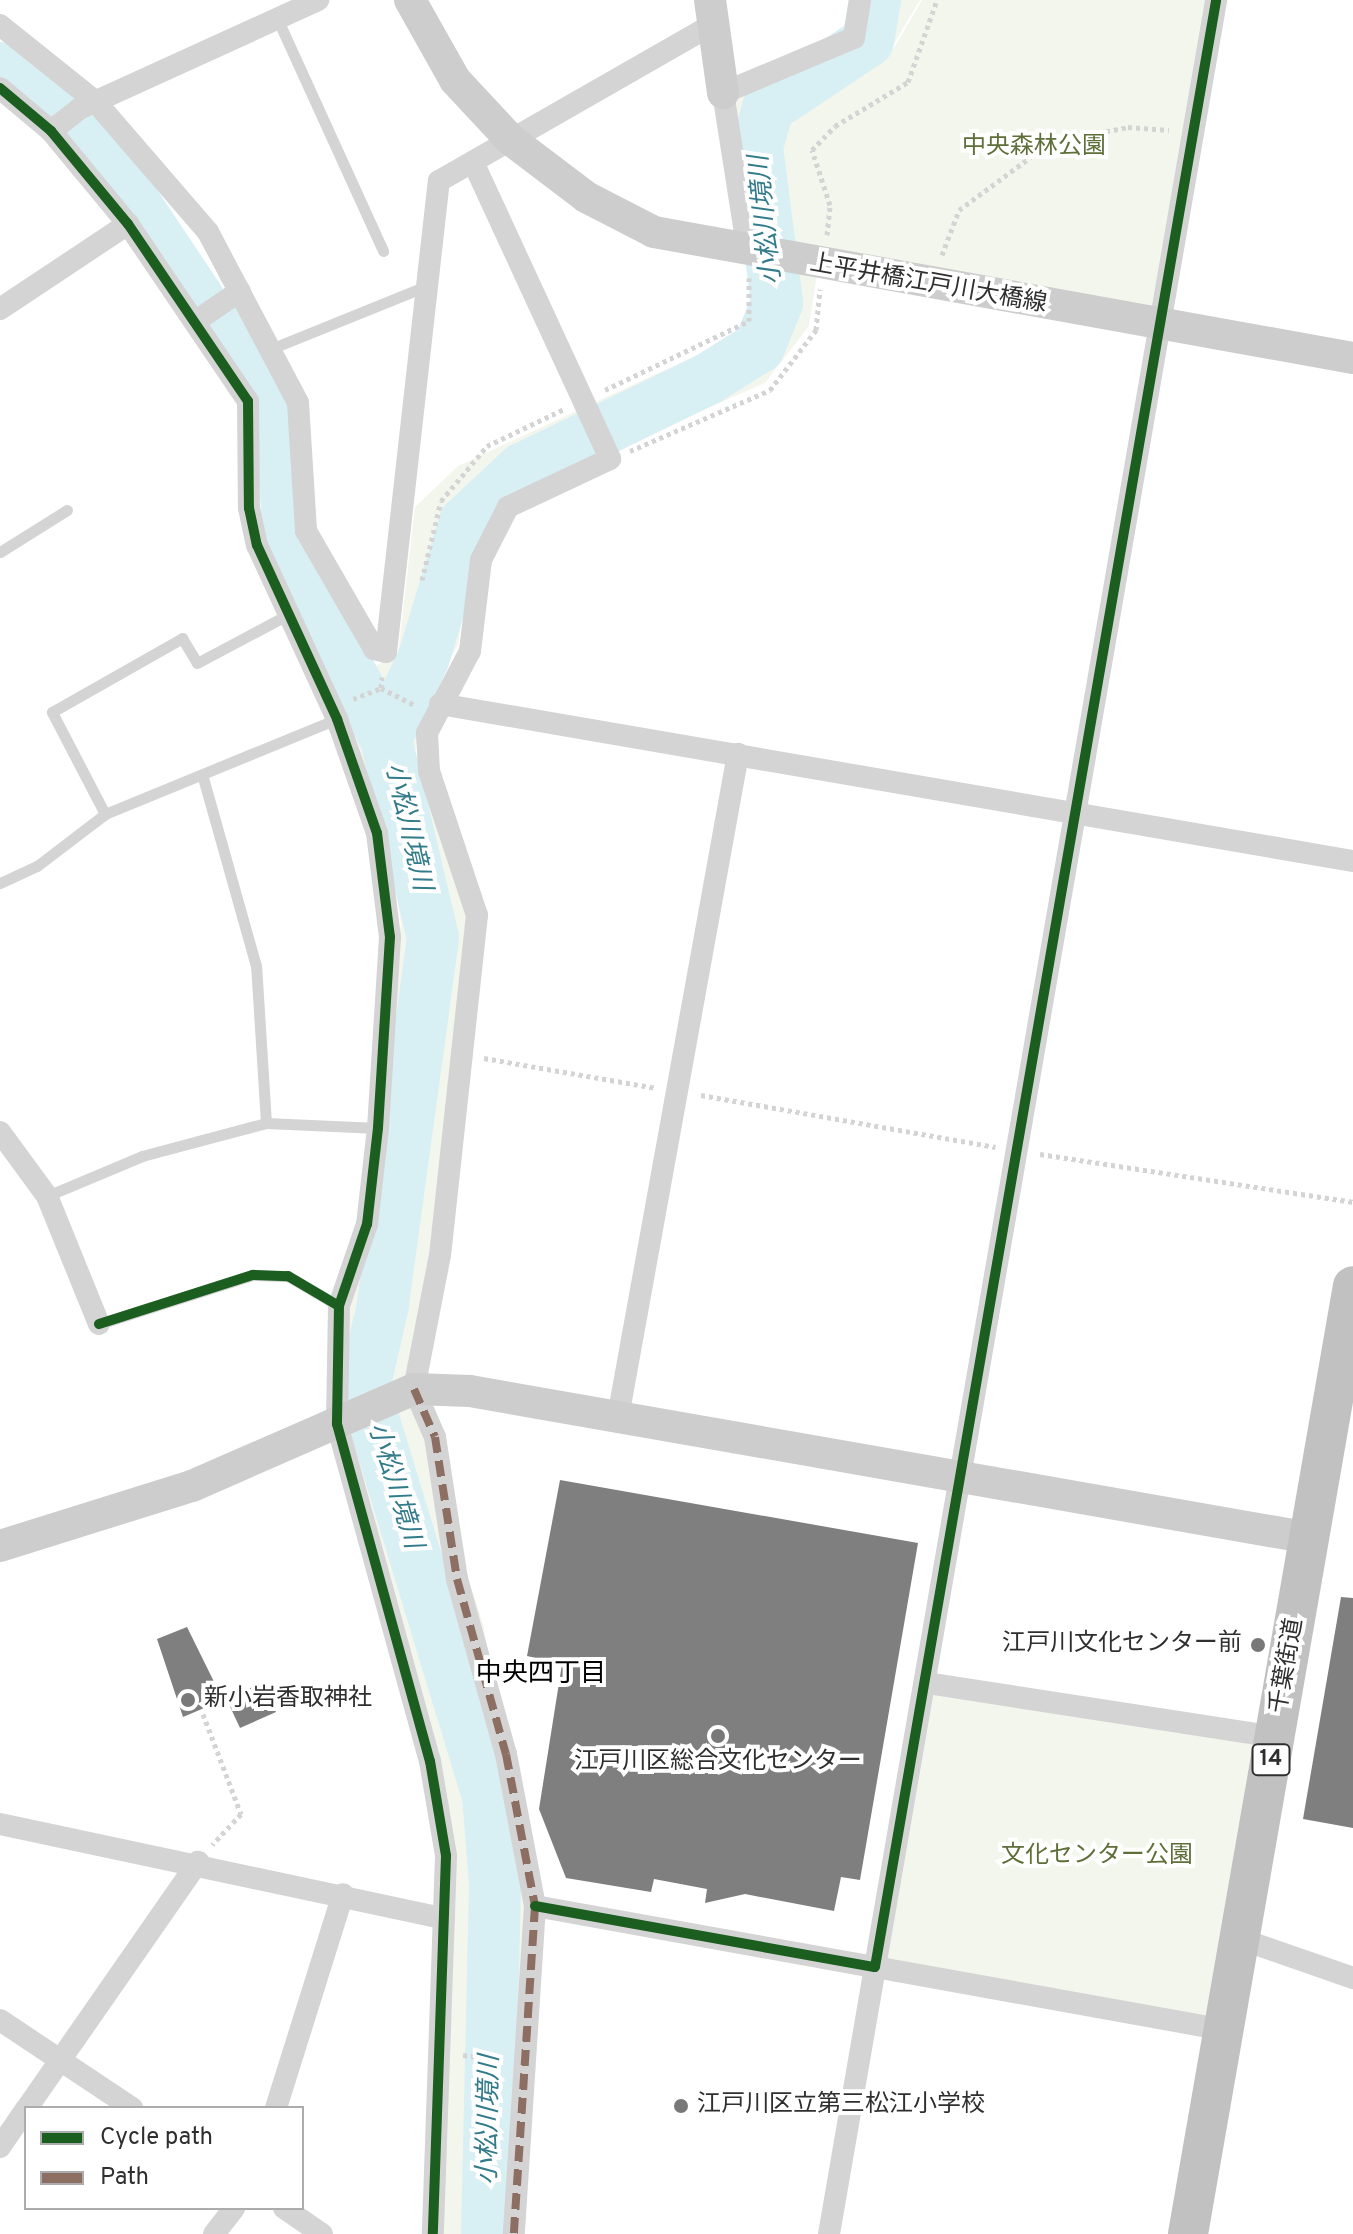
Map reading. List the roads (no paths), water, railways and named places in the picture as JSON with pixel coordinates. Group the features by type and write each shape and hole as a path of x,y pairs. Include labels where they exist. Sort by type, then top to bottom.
{"highway":[{"name":"千葉街道","path":"1188,2234 1353,1288"}],"street":[{"path":"51,131 87,105 318,0"},
{"name":"上平井橋江戸川大橋線","path":"410,0 455,80 511,140 586,197 654,232 931,286 1353,358"},
{"path":"723,93 854,38 860,0"},
{"path":"829,2234 1021,1151 1073,814 1216,0"},
{"path":"0,88 51,131 128,224 217,307 273,348 298,403 306,531 374,649 386,652 424,287 439,181 511,140 711,12 723,93 763,255"},
{"path":"0,25 182,197 248,401 249,508 289,614 337,719 377,833 390,937 378,1128 367,1224 339,1306 348,1419 430,1761 446,1856 433,2234"},
{"path":"404,1394 440,1255 477,915 429,771 427,733 470,651 481,560 508,507 607,451 473,162"},
{"path":"4,298 128,224"},
{"path":"440,704 1353,861"},
{"path":"618,1417 738,754"},
{"path":"0,1132 47,1196 99,1324"},
{"path":"0,1546 192,1486 404,1394 470,1391 1310,1538"},
{"path":"404,1394 435,1437 457,1579 506,1754 535,1906 514,2234"},
{"path":"927,1683 1275,1737"},
{"path":"0,1824 198,1862 444,1918"},
{"path":"28,2106 198,1862"},
{"path":"277,2106 343,1894"},
{"path":"535,1906 1224,2030"},
{"path":"1241,1939 1353,1978"},
{"path":"0,2020 129,2106"},
{"path":"0,2147 24,2112"},
{"path":"214,2234 232,2210"},
{"path":"287,2210 322,2234"}],"lane":[{"path":"277,18 383,251"},
{"path":"273,348 424,287"},
{"path":"0,552 67,510"},
{"path":"105,814 52,712 182,638 197,663 289,614"},
{"path":"0,883 37,866 105,814 337,719"},
{"path":"202,774 256,966 266,1123"},
{"path":"47,1196 142,1156 266,1123 378,1128"},
{"path":"99,1324 253,1275 288,1276 339,1306"}],"waterway":[{"name":"小松川境川","path":"386,739 424,657 465,522 522,469 708,379 759,347 777,303 757,147 768,108 868,41 875,0"},
{"name":"小松川境川","path":"0,68 92,139 269,404 284,462 290,560 386,739 433,938 383,1305 364,1388 488,1795 495,1884 487,2234"}],"place":[{"name":"江戸川文化センター前","path":"1258,1645"},
{"name":"新小岩香取神社","path":"188,1700"},
{"name":"江戸川区総合文化センター","path":"718,1736"},
{"name":"江戸川区立第三松江小学校","path":"681,2106"}],"district":[{"name":"中央四丁目","path":"541,1675"}],"park label":[{"name":"中央森林公園","path":"1034,148"},
{"name":"文化センター公園","path":"1097,1857"}]}
